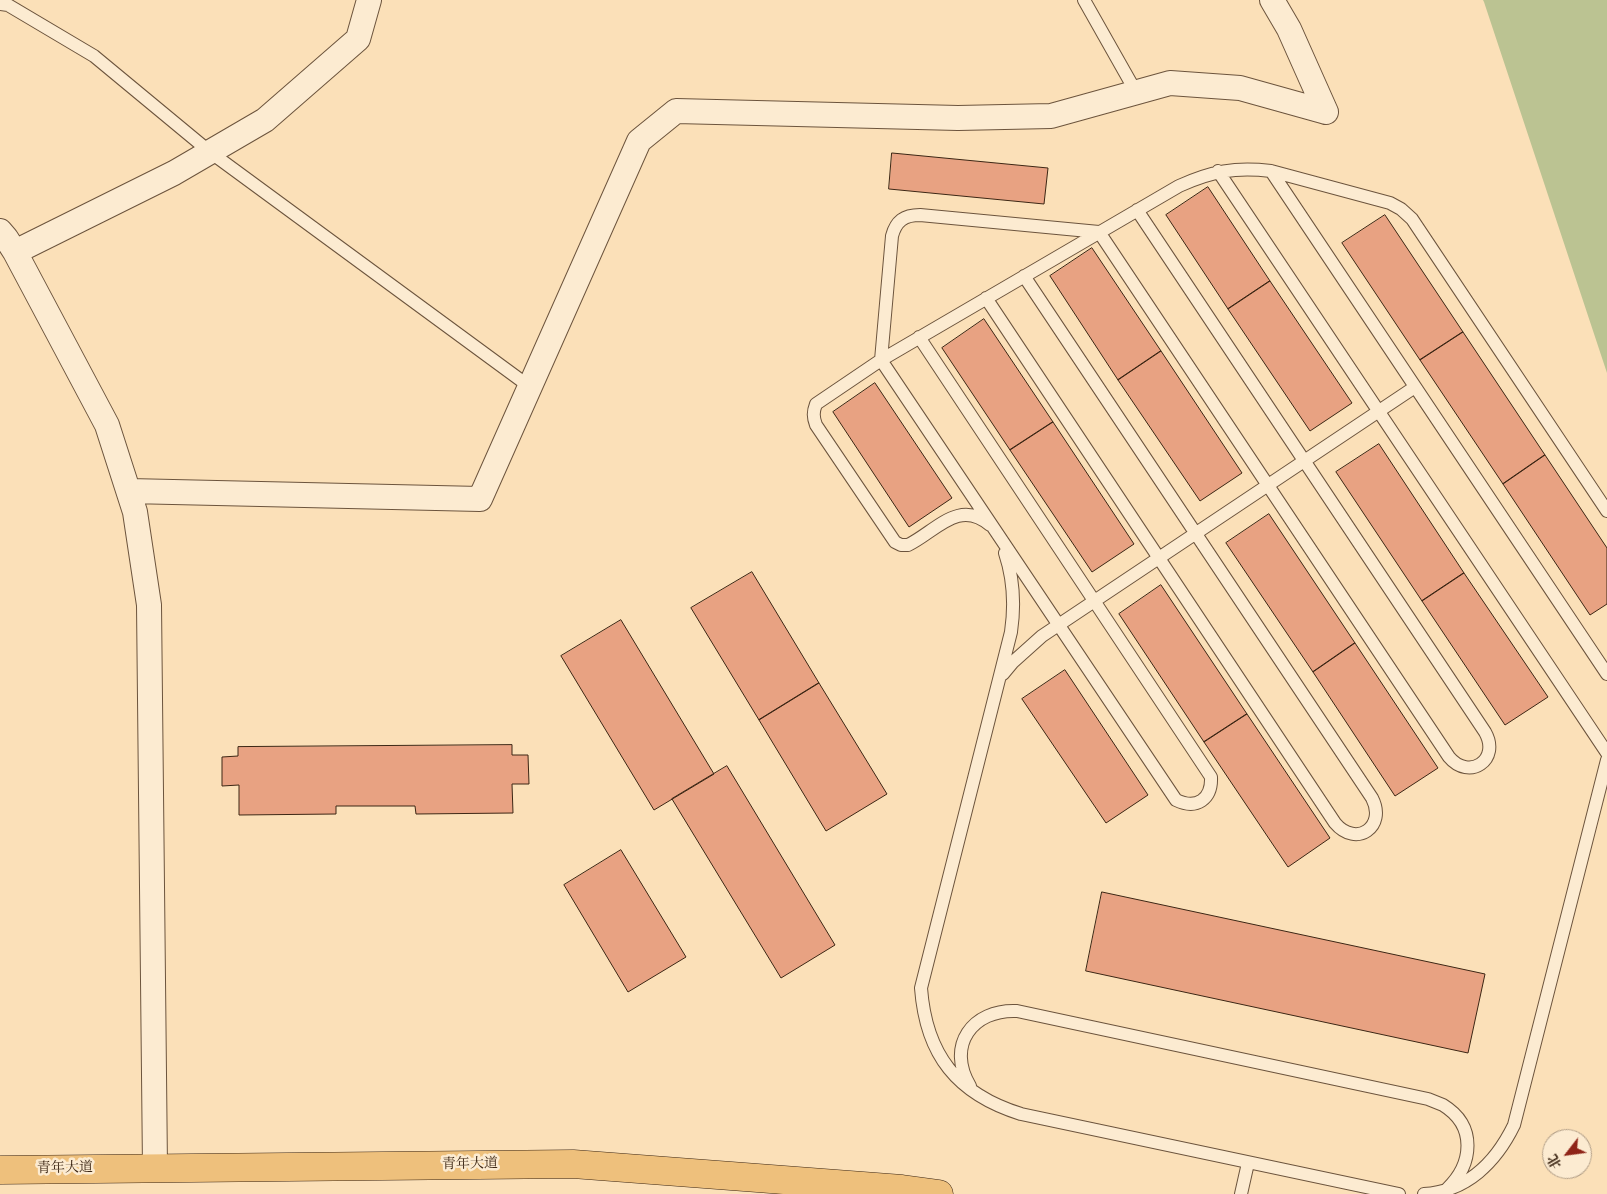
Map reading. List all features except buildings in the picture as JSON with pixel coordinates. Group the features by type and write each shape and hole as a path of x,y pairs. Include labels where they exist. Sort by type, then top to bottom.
{"highway":[{"name":"青年大道","path":"0,1170 573,1164 902,1189 939,1194"}],"street":[{"path":"14,252 174,173 265,120 358,39 369,0"},
{"path":"128,491 480,498 639,141 676,111 958,118 1051,116 1170,83 1240,88 1326,112 1289,29 1272,0"},
{"path":"0,231 14,252 107,425 135,512 149,605 156,1168"}],"lane":[{"path":"1084,0 1136,92"},
{"path":"0,4 8,5 94,56 210,152 530,387"},
{"path":"1271,170 1607,674"},
{"path":"1399,1194 1021,1114 1000,1108 980,1098 948,1068 936,1050 928,1030 924,1016 921,988 1011,632 1014,608 1010,566 996,531 978,518 967,515 947,519 908,545 901,546 895,542 822,433 813,417 814,410 816,404 881,360 1179,186 1198,177 1218,171 1271,170 1390,203 1401,209 1412,219 1607,510"},
{"path":"1218,171 1607,754"},
{"path":"1099,232 1448,757 1454,764 1463,768 1472,768 1481,764 1487,758 1490,740 1137,210"},
{"path":"919,337 1211,777 1211,786 1208,794 1202,800 1193,804 1184,804 1176,800 1170,793 881,360 892,236 900,220 910,215 920,215 1099,232"},
{"path":"986,298 1335,823 1341,830 1350,834 1359,834 1368,830 1374,824 1377,815 1376,806 1372,798 1024,276"},
{"path":"1000,678 1028,648 1058,625 1416,387"},
{"path":"1424,1194 1447,1189 1464,1182 1480,1171 1506,1143 1514,1125 1607,760"},
{"path":"980,1098 964,1077 961,1065 961,1052 964,1040 971,1028 986,1016 1004,1010 1017,1011 1418,1097 1442,1105 1454,1114 1463,1127 1468,1141 1468,1155 1464,1168 1457,1180 1447,1189"},
{"path":"1241,1194 1248,1163"}],"green space":[{"path":"1483,0 1607,0 1607,373 1484,2"}]}
